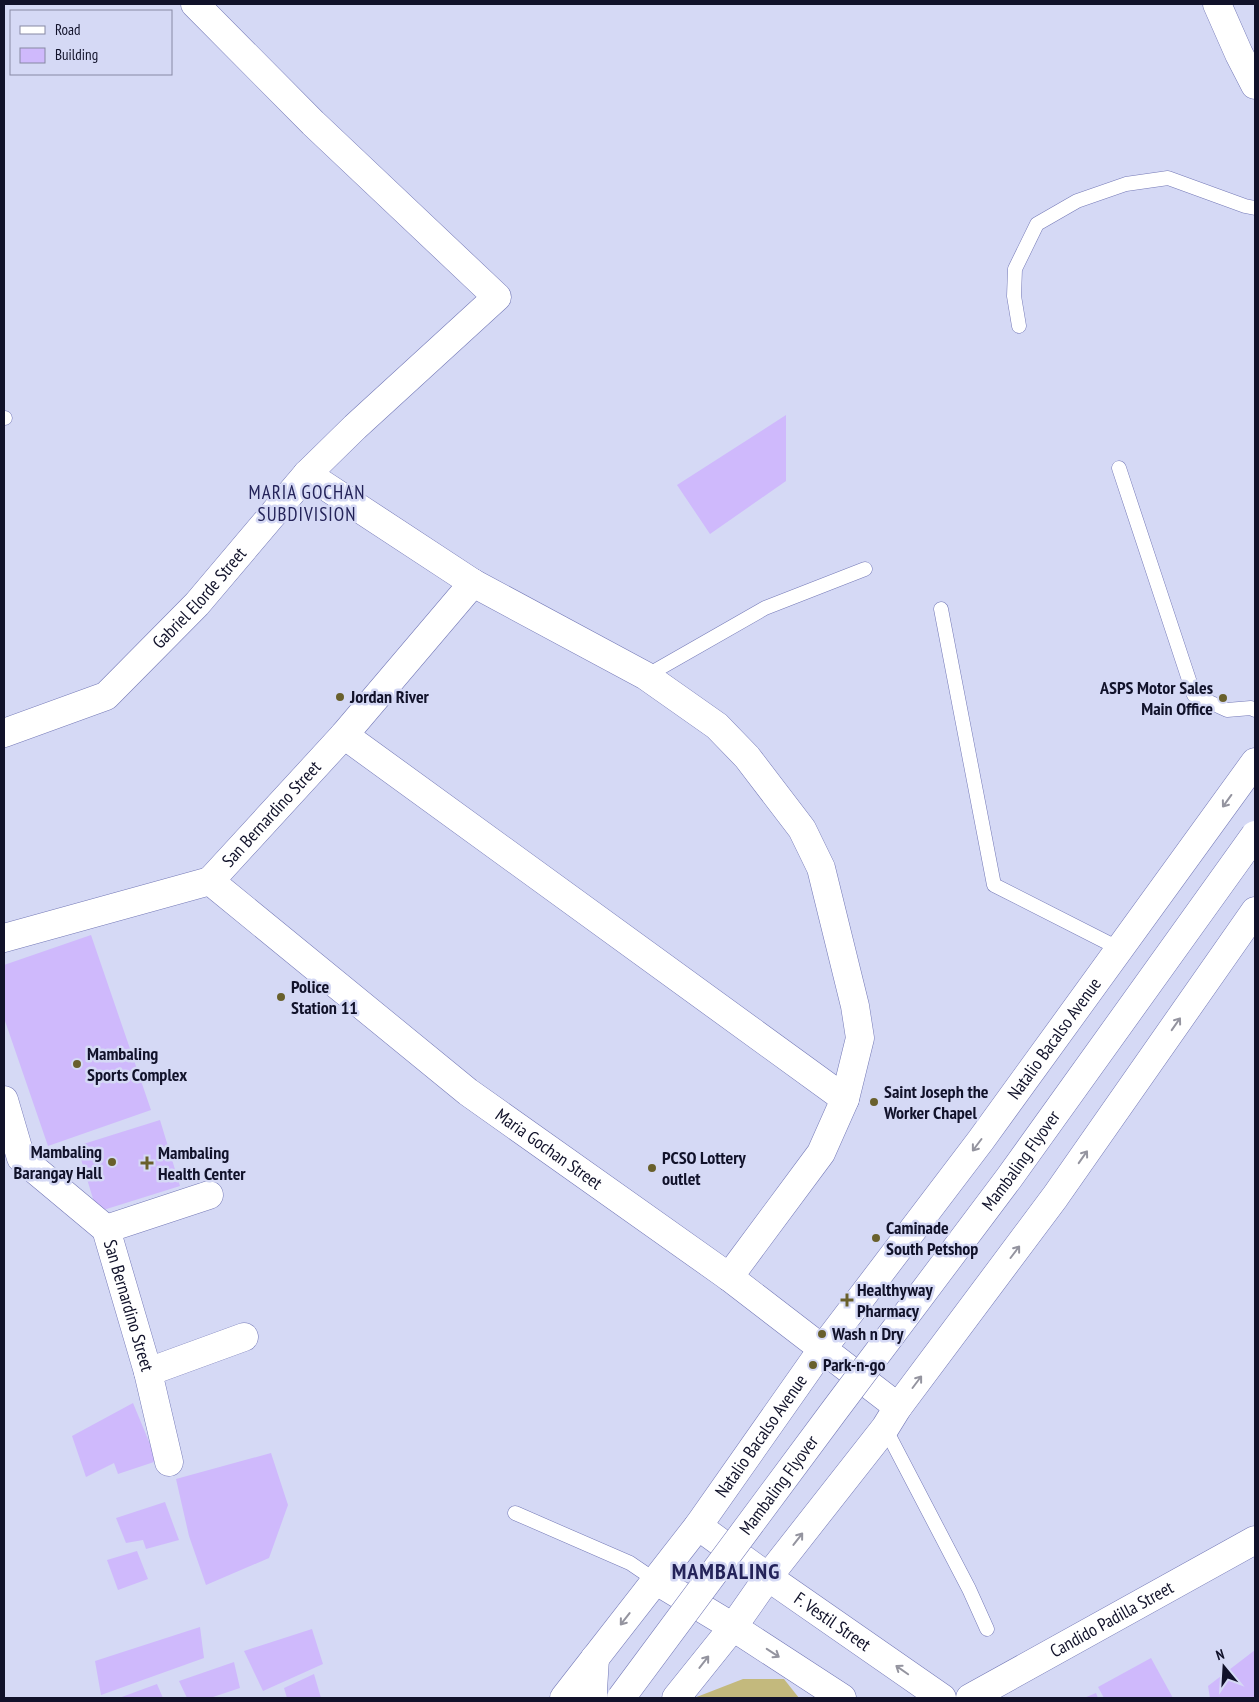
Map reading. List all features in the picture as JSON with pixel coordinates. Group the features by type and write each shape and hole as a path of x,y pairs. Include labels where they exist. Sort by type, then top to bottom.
{"street":[{"name":"Gabriel Elorde Street","path":"4,733 106,696 196,604 308,474 355,427 497,297 313,123 195,4"},
{"path":"1217,4 1255,86"},
{"path":"308,474 472,583 646,676 717,726 747,757 802,829 821,868 855,1006 860,1038 845,1099 821,1152 730,1277"},
{"name":"San Bernardino Street","path":"4,938 210,880 344,735 472,583"},
{"path":"344,735 845,1099"},
{"name":"Natalio Bacalso Avenue","path":"564,1698 698,1526 823,1348 981,1140 1255,762"},
{"name":"Mambaling Flyover","path":"621,1698 1009,1178 1255,835"},
{"name":"Maria Gochan Street","path":"210,880 468,1092 730,1277 823,1348 892,1417"},
{"path":"676,1698 892,1417 1056,1197 1255,910"},
{"name":"San Bernardino Street","path":"4,1100 12,1161 106,1229 148,1372 169,1462"},
{"path":"106,1229 209,1195"},
{"path":"148,1372 244,1337"},
{"name":"F. Vestil Street","path":"698,1526 942,1698"},
{"name":"Candido Padilla Street","path":"970,1698 1255,1540"},
{"path":"655,1580 842,1698"},
{"path":"594,1698 595,1658"}],"lane":[{"path":"1020,326 1014,296 1015,268 1038,224 1077,201 1126,184 1168,178 1255,208"},
{"path":"1119,468 1194,695 1227,710 1251,708 1255,710"},
{"path":"646,676 765,608 865,569"},
{"path":"941,609 994,885 1120,948"},
{"path":"892,1417 986,1629"},
{"path":"515,1513 630,1563 655,1580"}],"shaded area":[{"path":"743,1679 784,1679 799,1698 694,1698"}],"building":[{"path":"786,415 786,481 710,534 677,485"},
{"name":"Mambaling Sports Complex","path":"91,935 151,1110 48,1146 4,1018 4,965"},
{"path":"160,1120 180,1186 97,1212 77,1146"},
{"path":"133,1403 157,1461 118,1474 114,1463 86,1477 72,1436"},
{"path":"271,1453 288,1505 269,1558 206,1585 189,1536 176,1479"},
{"path":"165,1502 179,1540 146,1549 143,1540 126,1543 116,1518"},
{"path":"137,1551 148,1579 118,1590 107,1560"},
{"path":"200,1627 204,1658 101,1695 95,1661"},
{"path":"312,1629 323,1664 263,1691 244,1651"},
{"path":"1255,1650 1255,1698 1210,1698 1208,1686"},
{"path":"1151,1658 1173,1698 1104,1698 1098,1687"},
{"path":"234,1662 240,1688 210,1698 187,1698 179,1681"},
{"path":"314,1674 321,1698 287,1698 284,1688"},
{"path":"157,1684 163,1698 119,1698"},
{"path":"1096,1693 1098,1698 1084,1698"}],"place":[{"name":"Jordan River","path":"340,697"},
{"name":"ASPS Motor Sales Main Office","path":"1223,698"},
{"name":"Police Station 11","path":"281,997"},
{"name":"Mambaling Sports Complex","path":"77,1064"},
{"name":"Saint Joseph the Worker Chapel","path":"874,1102"},
{"name":"Mambaling Barangay Hall","path":"112,1162"},
{"name":"Mambaling Health Center","path":"147,1163"},
{"name":"PCSO Lottery outlet","path":"652,1168"},
{"name":"Caminade South Petshop","path":"876,1238"},
{"name":"Healthyway Pharmacy","path":"847,1300"},
{"name":"Wash n Dry","path":"822,1334"},
{"name":"Park-n-go","path":"813,1365"}],"district":[{"name":"MARIA GOCHAN SUBDIVISION","path":"307,503"},
{"name":"MAMBALING","path":"726,1571"}]}
